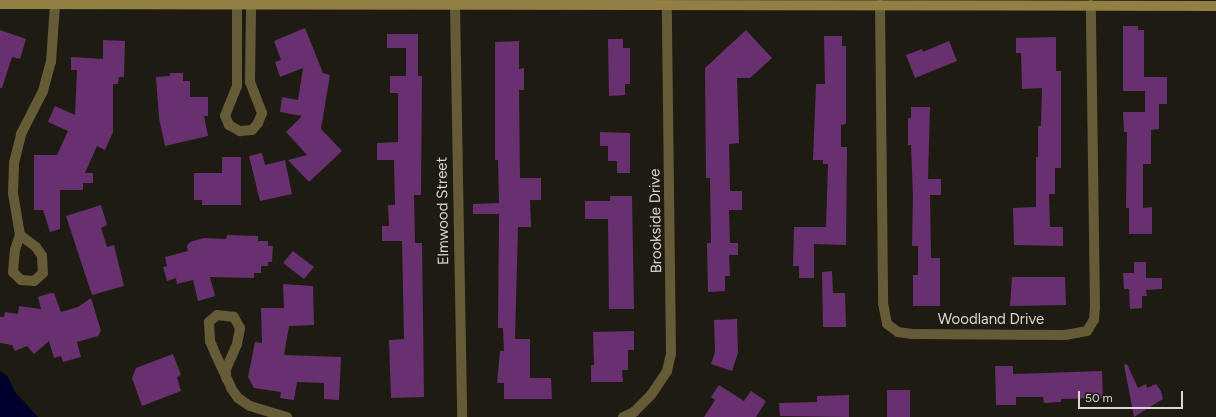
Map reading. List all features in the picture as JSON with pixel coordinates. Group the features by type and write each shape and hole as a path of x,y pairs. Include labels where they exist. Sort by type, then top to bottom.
{"street":[{"path":"0,4 55,5 204,2 251,6 455,5 469,2 667,5 880,5 1069,2 1091,5 1216,6"},
{"path":"20,235 13,193 15,155 21,134 47,78 54,46 55,5"},
{"path":"238,5 237,86 225,116 229,126 240,131 252,130 258,123 262,113 250,82 251,6"},
{"name":"Elmwood Street","path":"455,5 462,417"},
{"name":"Brookside Drive","path":"622,417 634,412 651,395 667,371 671,353 667,5"},
{"name":"Woodland Drive","path":"880,5 883,303 888,324 898,332 912,334 1065,335 1087,331 1094,320 1091,5"},
{"path":"226,378 226,369 237,344 240,328 234,317 217,315 210,322 208,329 215,353 226,378 238,398 250,406 287,417"}],"water":[{"path":"0,371 8,377 15,392 38,417 0,417"}],"building":[{"path":"1123,26 1138,26 1138,30 1144,30 1144,77 1167,77 1167,104 1159,104 1159,129 1151,130 1151,164 1143,164 1143,208 1152,207 1152,234 1129,234 1129,208 1126,208 1127,132 1124,132 1123,112 1145,112 1145,91 1123,91"},
{"path":"305,28 323,73 330,75 321,129 342,151 309,182 288,160 307,155 286,132 302,116 280,112 282,97 298,100 303,68 280,77 275,62 281,60 274,41"},
{"path":"0,30 26,39 20,59 12,57 2,88 0,88"},
{"path":"746,30 772,58 750,78 737,78 739,143 729,144 730,191 742,191 742,210 729,210 730,243 738,243 738,255 729,255 730,276 725,276 725,291 708,292 707,243 711,243 710,178 706,178 705,68"},
{"path":"387,34 418,34 418,76 422,76 421,195 414,195 415,243 422,243 424,397 391,398 389,340 404,339 402,241 382,241 382,226 389,226 388,205 395,205 394,160 377,160 377,143 398,142 398,93 390,93 390,76 406,76 406,48 387,48"},
{"path":"824,36 842,36 842,46 846,46 846,124 841,125 841,147 847,147 846,245 814,244 814,278 799,278 799,266 793,266 794,227 826,227 828,164 823,164 823,160 813,160 816,84 825,84"},
{"path":"1056,37 1056,71 1061,71 1061,168 1055,168 1055,194 1049,194 1050,227 1063,227 1063,246 1014,245 1013,208 1036,207 1036,157 1038,157 1038,126 1041,126 1042,88 1022,89 1021,53 1016,53 1016,38"},
{"path":"608,39 623,39 623,48 630,48 630,84 625,84 625,95 609,96"},
{"path":"103,40 125,41 124,77 119,77 118,84 113,84 113,132 105,150 97,146 85,173 93,173 93,183 83,183 83,190 60,190 60,229 50,232 43,210 34,210 34,155 57,155 68,131 48,122 55,106 75,115 77,70 71,70 71,57 103,59"},
{"path":"519,41 519,69 524,68 524,90 519,90 520,178 541,178 541,200 530,200 531,227 518,227 515,339 530,339 530,378 551,378 552,399 504,399 504,383 497,383 500,351 504,351 503,328 498,328 499,214 473,214 473,204 499,203 498,160 495,160 495,42"},
{"path":"949,41 957,61 915,78 906,55 922,49 923,52"},
{"path":"170,73 183,73 183,81 190,81 190,97 208,97 208,116 204,116 208,136 165,146 159,118 156,77 170,76"},
{"path":"911,107 930,107 928,179 941,179 941,195 930,195 931,258 940,258 940,306 913,306 913,275 918,275 918,246 912,246 913,196 911,145 908,145 908,118 911,118"},
{"path":"600,132 630,133 630,173 617,173 617,161 608,161 608,146 600,146"},
{"path":"262,153 265,165 285,160 292,194 260,201 249,156"},
{"path":"222,157 241,157 241,205 202,205 202,200 194,200 194,173 222,173"},
{"path":"610,196 632,196 634,309 609,309 608,219 585,219 585,201 610,201"},
{"path":"101,205 107,225 101,228 107,247 114,245 124,286 92,295 66,216"},
{"path":"227,235 258,236 258,241 268,241 268,246 273,246 272,262 268,262 268,266 261,266 261,273 254,273 254,278 210,277 215,296 198,301 193,280 177,284 176,278 167,281 163,267 167,266 165,257 188,251 187,246 190,242 204,238 226,239"},
{"path":"293,251 314,267 304,279 283,263"},
{"path":"1134,262 1146,262 1146,278 1162,278 1162,289 1146,290 1147,296 1142,296 1142,308 1130,309 1129,289 1124,289 1123,273 1134,273"},
{"path":"832,271 833,293 845,293 846,327 823,327 822,272"},
{"path":"1012,277 1065,277 1066,305 1010,306"},
{"path":"283,284 313,286 314,325 289,326 284,355 341,357 339,400 324,399 324,383 297,382 294,400 280,398 281,392 254,388 248,377 255,342 262,343 261,308 284,308"},
{"path":"54,293 61,312 78,307 91,298 101,331 98,336 77,342 81,357 63,362 61,356 54,358 49,341 34,354 27,346 15,351 12,345 0,343 0,317 4,317 5,312 18,314 19,306 41,309 38,297"},
{"path":"737,319 738,353 732,371 711,364 715,352 714,320"},
{"path":"634,331 634,350 628,350 628,370 622,370 623,382 591,382 591,365 594,365 593,332"},
{"path":"173,354 181,375 177,377 181,391 142,406 132,378 136,368"},
{"path":"1127,364 1138,388 1146,384 1147,388 1156,384 1161,391 1163,399 1134,417 1124,365"},
{"path":"995,366 1013,366 1013,374 1102,371 1103,398 1061,399 1061,402 1044,403 1043,397 1016,397 1016,405 996,405"},
{"path":"719,385 744,401 751,391 766,401 756,417 704,417 715,400 711,397"},
{"path":"887,390 910,390 910,417 887,417"},
{"path":"849,395 849,417 780,416 779,403 817,402 817,396"}]}
